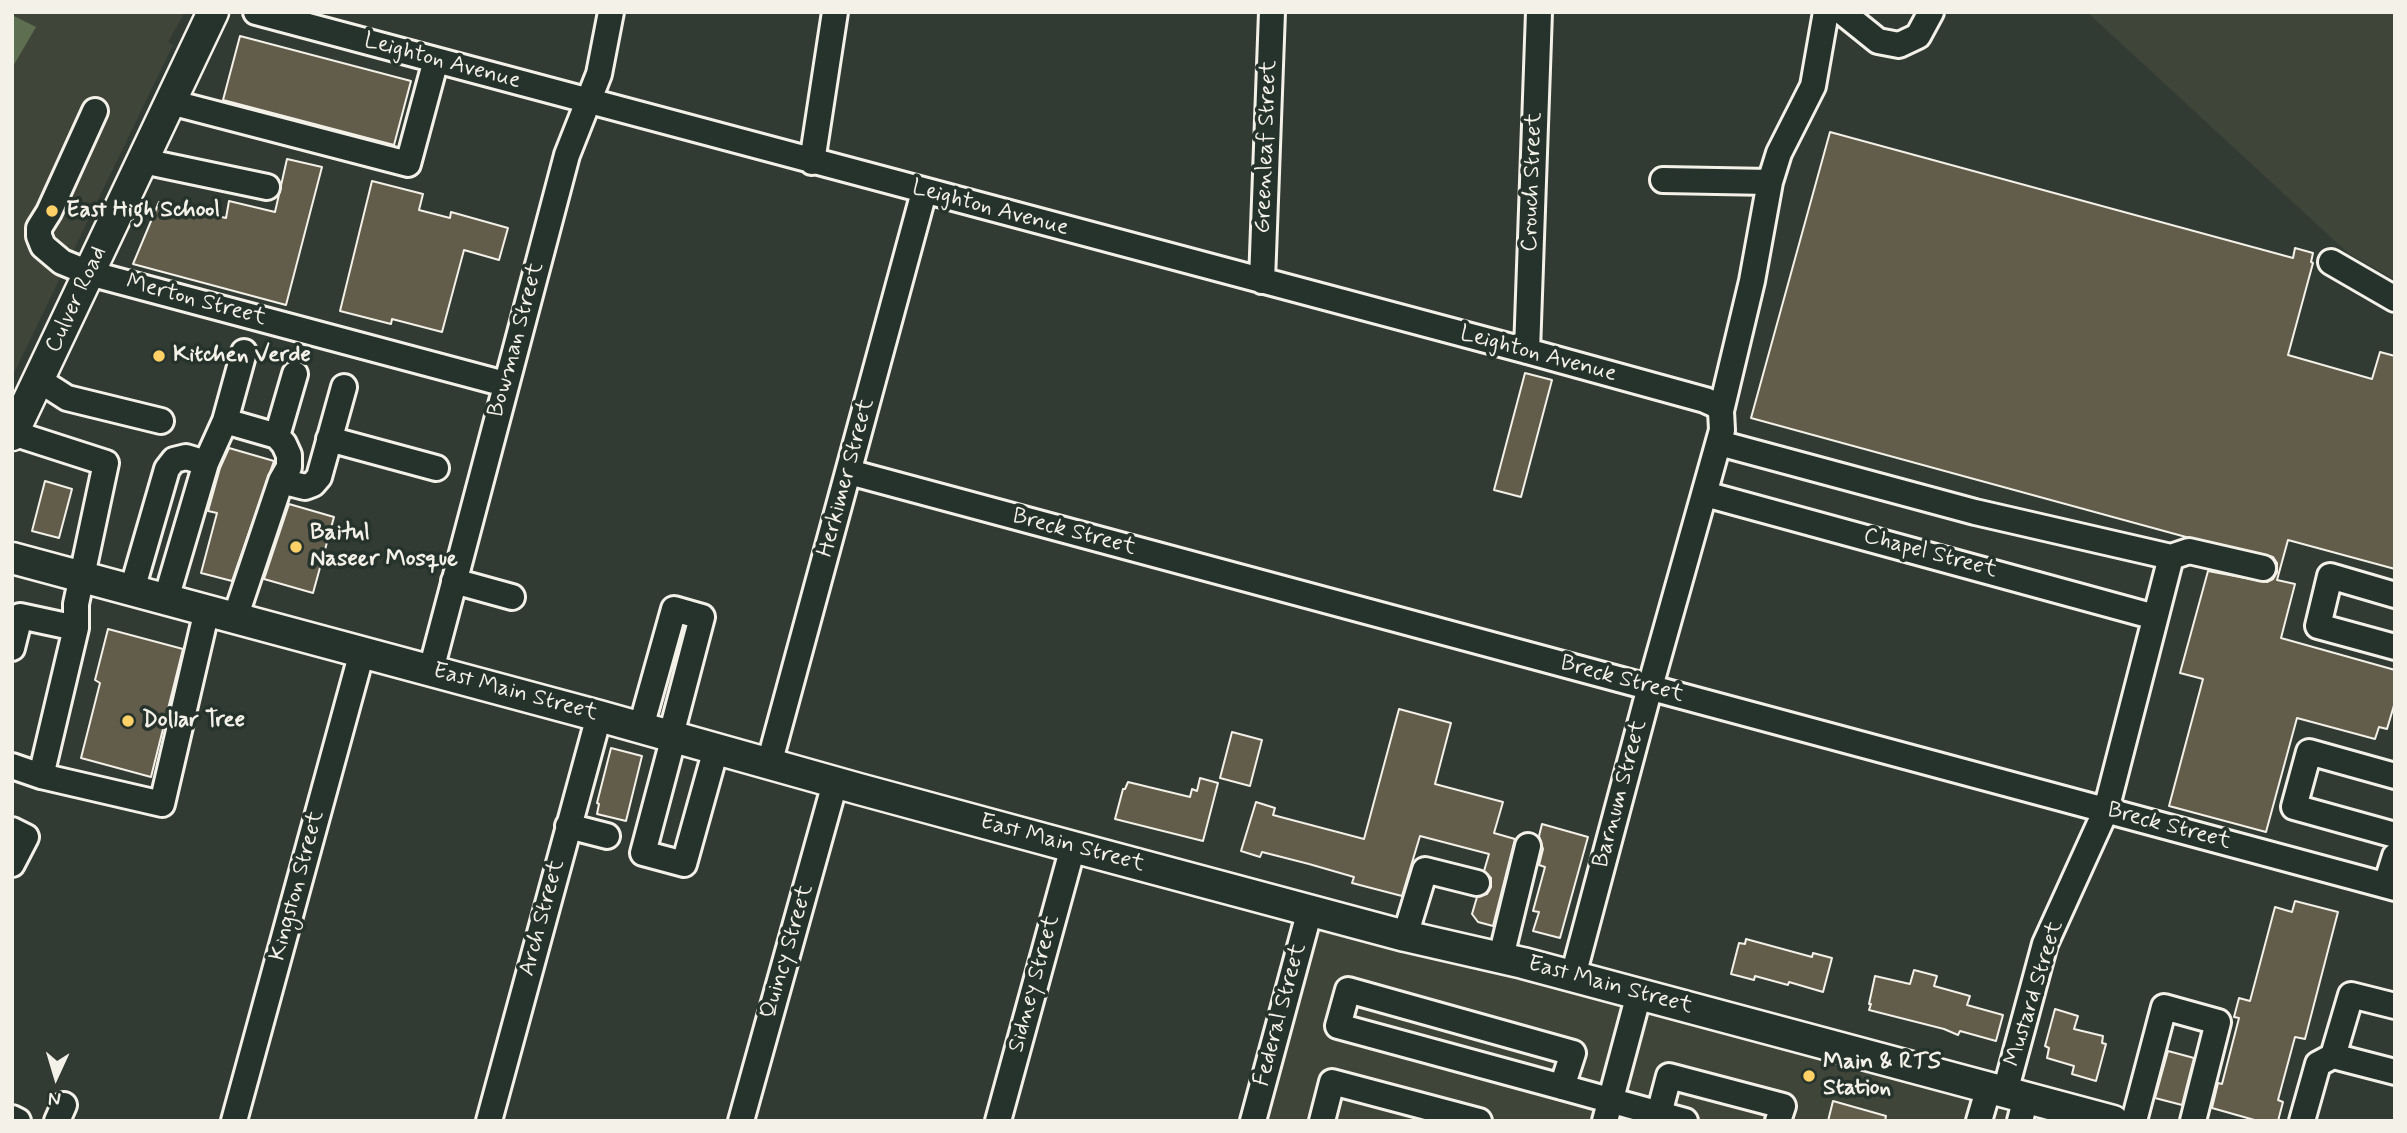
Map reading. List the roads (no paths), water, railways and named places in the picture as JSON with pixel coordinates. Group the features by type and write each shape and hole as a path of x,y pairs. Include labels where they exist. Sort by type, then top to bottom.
{"main road":[{"name":"Culver Road","path":"13,434 213,12"},
{"name":"East Main Street","path":"12,558 1405,936 1573,976 2010,1099 2113,1121"}],"street":[{"name":"Leighton Avenue","path":"256,12 1527,351 1705,400 1716,405 1721,411"},
{"name":"Bowman Street","path":"431,670 567,155 589,102 606,48 611,12"},
{"path":"813,162 835,12"},
{"name":"Greenleaf Street","path":"1262,281 1272,12"},
{"name":"Crouch Street","path":"1527,351 1539,12"},
{"name":"Barnum Street","path":"1573,976 1719,443 1722,430 1721,411 1752,281 1770,182 1779,153 1813,86 1826,12"},
{"path":"1842,12 1878,41 1899,45 1918,36 1931,12"},
{"path":"170,102 408,164 436,60"},
{"name":"Merton Street","path":"95,111 49,212 39,228 43,246 62,262 89,273 506,384"},
{"path":"143,160 267,187"},
{"path":"1664,180 1770,182"},
{"name":"Herkimer Street","path":"769,764 924,192"},
{"path":"2331,262 2395,299"},
{"path":"166,599 206,463 225,422 244,352"},
{"path":"276,436 295,374"},
{"path":"39,380 67,398 161,421"},
{"path":"281,481 305,487 313,484 319,477 344,387"},
{"path":"12,766 41,776 162,804 221,614 289,467 289,455 276,436 225,422"},
{"path":"13,434 106,463 76,604 76,628 41,776"},
{"path":"329,439 436,468"},
{"path":"1719,443 1975,512 2171,557 2189,551 2263,568"},
{"path":"132,590 167,469 174,460 186,457 206,463"},
{"name":"Breck Street","path":"849,472 2390,886"},
{"name":"Chapel Street","path":"1705,494 2155,617"},
{"name":"Mustard Street","path":"1979,1121 2010,1099 2045,944 2106,810 2171,557"},
{"path":"2395,595 2330,576 2318,625 2395,647"},
{"path":"454,581 512,597"},
{"path":"641,727 674,609 702,617 643,853 684,864 716,749"},
{"path":"12,648 20,616 76,628"},
{"name":"Kingston Street","path":"234,1121 362,652"},
{"name":"Arch Street","path":"489,1121 599,716"},
{"path":"2395,776 2309,752 2294,807 2395,835"},
{"name":"Quincy Street","path":"741,1121 835,783"},
{"path":"568,826 607,836"},
{"path":"12,830 26,837 12,864"},
{"path":"1500,957 1528,846"},
{"name":"Sidney Street","path":"998,1121 1073,847"},
{"path":"2390,886 2395,856"},
{"path":"1405,936 1425,870 1477,883"},
{"name":"Federal Street","path":"1253,1121 1310,910"},
{"path":"1562,1087 1573,1053 1348,990 1338,1026 1562,1087 1608,1111 1659,1114 1685,1121"},
{"path":"1608,1111 1639,994"},
{"path":"2333,1056 2351,995 2395,1006"},
{"path":"2134,1121 2164,1007 2218,1021 2193,1121"},
{"path":"2302,1121 2318,1064 2333,1056 2395,1072"},
{"path":"1659,1114 1669,1076 1783,1106 1778,1121"},
{"path":"1322,1121 1332,1082 1479,1121"},
{"path":"12,1118 18,1121"}],"place":[{"name":"East High School","path":"52,211"},
{"name":"Kitchen Verde","path":"159,356"},
{"name":"Baitul Naseer Mosque","path":"296,547"},
{"name":"Dollar Tree","path":"128,721"},
{"name":"Main & RTS Station","path":"1809,1076"}]}
